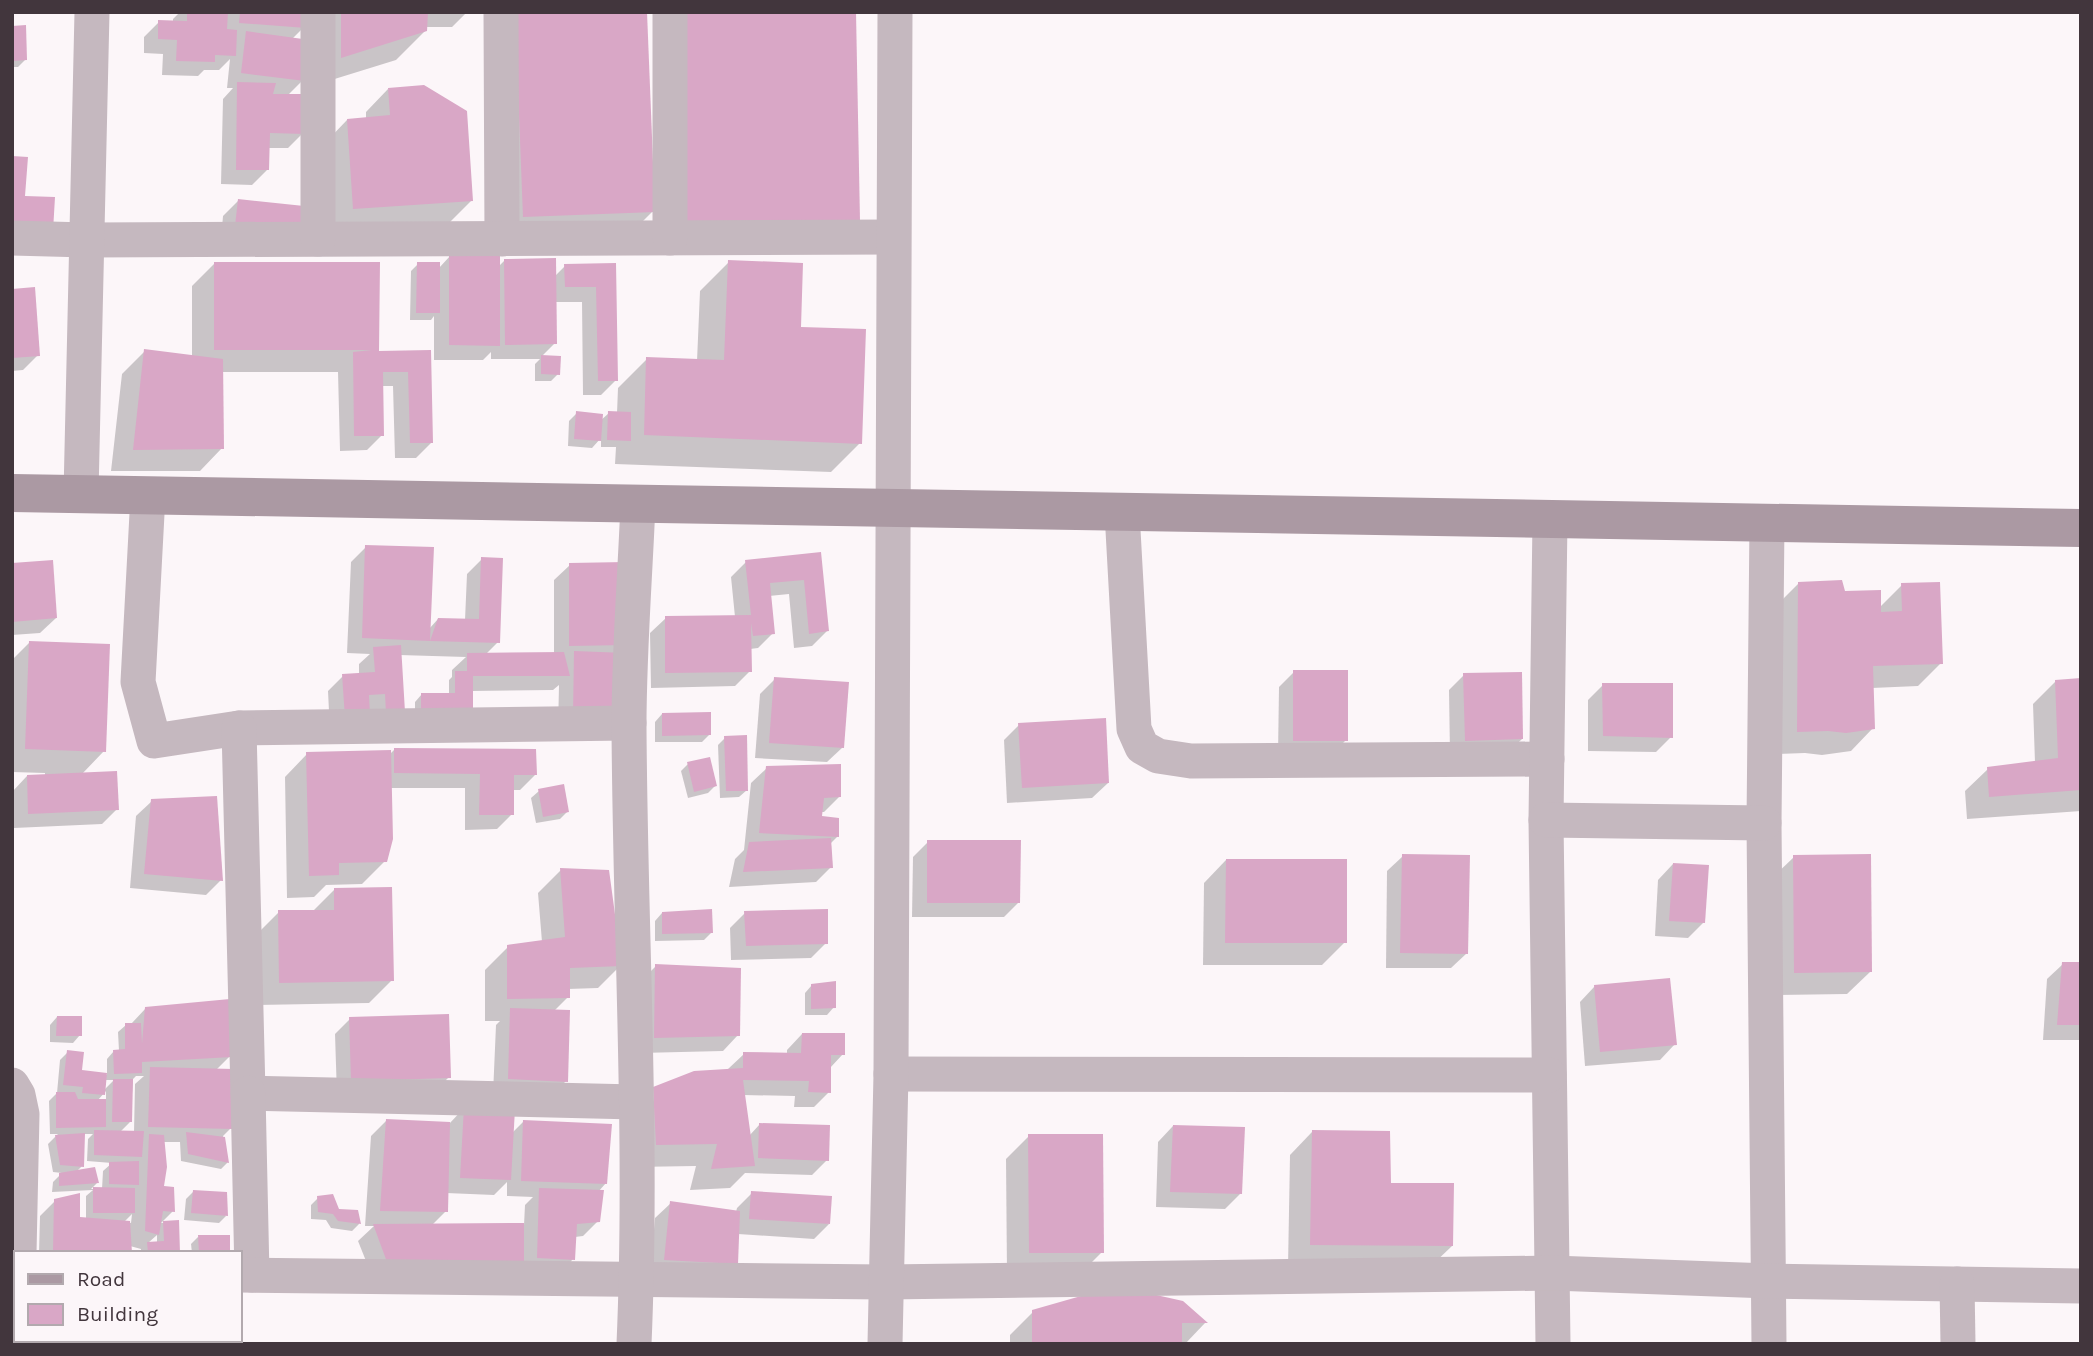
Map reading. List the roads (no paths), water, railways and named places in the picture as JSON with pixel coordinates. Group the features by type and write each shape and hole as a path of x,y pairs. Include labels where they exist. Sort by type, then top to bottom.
{"street":[{"path":"81,494 92,12"},
{"path":"318,12 318,239"},
{"path":"501,12 502,239"},
{"path":"670,12 670,238"},
{"path":"885,1344 891,1074 891,508 895,12"},
{"path":"12,238 893,237"},
{"path":"12,493 2081,528"},
{"path":"148,495 138,682 154,741 239,728 629,723"},
{"path":"634,1344 637,1279 636,1102 629,723 638,503"},
{"path":"1122,512 1134,729 1142,747 1158,756 1191,761 1547,759"},
{"path":"1550,519 1546,820 1553,1344"},
{"path":"1766,522 1764,823 1769,1344"},
{"path":"239,728 248,1093 246,1275 885,1282 1553,1273 1769,1281 2081,1286"},
{"path":"1546,820 1764,823"},
{"path":"891,1074 1549,1075"},
{"path":"12,1085 18,1095 22,1114 19,1251"},
{"path":"248,1093 636,1102"},
{"path":"1957,1284 1958,1344"}]}
